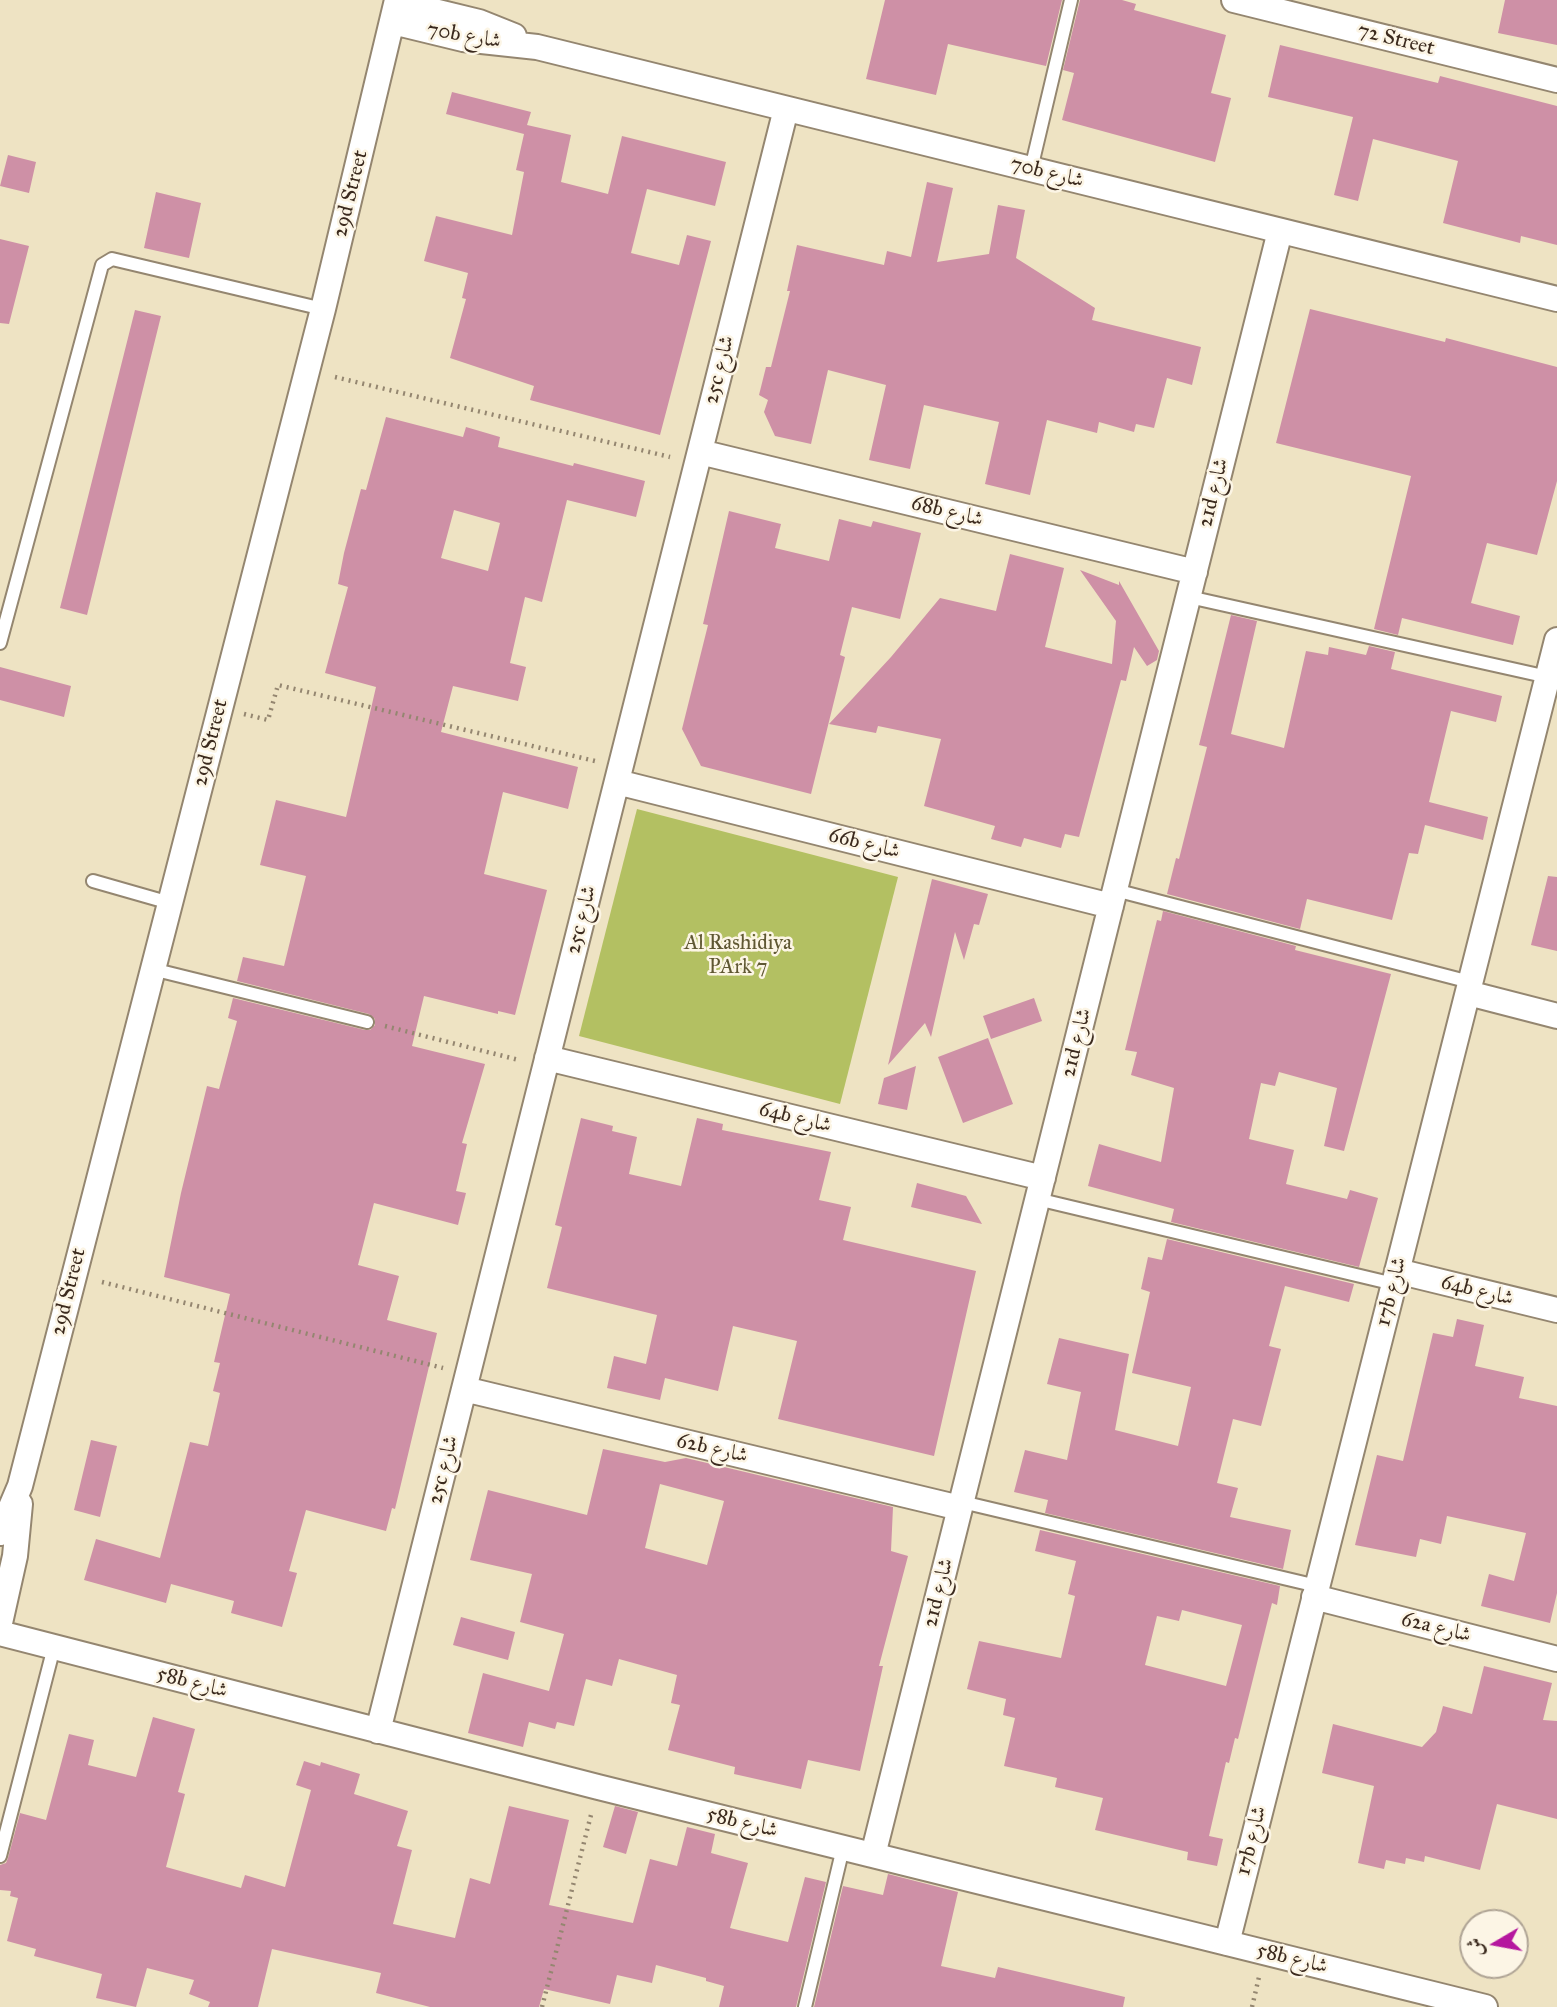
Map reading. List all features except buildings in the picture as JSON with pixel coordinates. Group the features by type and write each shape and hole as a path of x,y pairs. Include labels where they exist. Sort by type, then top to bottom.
{"street":[{"name":"72 Street","path":"1234,0 1557,80"},
{"name":"70b شارع","path":"396,8 463,39 537,47 1557,299"},
{"name":"29d Street","path":"20,1486 323,309 396,8"},
{"name":"25c شارع","path":"378,1731 786,109"},
{"name":"21d شارع","path":"873,1855 1280,231"},
{"name":"68b شارع","path":"698,458 1195,572"},
{"name":"17b شارع","path":"1227,1943 1553,660"},
{"name":"66b شارع","path":"618,774 1113,898"},
{"path":"1469,988 1557,1016"},
{"name":"64b شارع","path":"546,1062 1040,1189"},
{"name":"64b شارع","path":"1396,1278 1557,1311"},
{"name":"62b شارع","path":"466,1382 961,1505"},
{"path":"0,1533 20,1486"},
{"path":"0,1623 15,1556 20,1486"},
{"name":"62a شارع","path":"1316,1592 1557,1658"},
{"name":"58b شارع","path":"0,1633 598,1787 1485,2007"}],"lane":[{"path":"1031,169 1071,0"},
{"path":"0,643 102,265 113,259 323,309"},
{"path":"1189,597 1553,660"},
{"path":"93,881 170,903"},
{"path":"1113,898 1469,988"},
{"path":"152,969 367,1022"},
{"path":"1040,1189 1396,1278"},
{"path":"961,1505 1316,1592"},
{"path":"0,1857 54,1647"},
{"path":"805,2007 843,1848"}],"path":[{"path":"307,370 698,458"},
{"path":"220,708 268,720 278,685 618,774"},
{"path":"367,1022 546,1062"},
{"path":"74,1275 466,1382"},
{"path":"542,2007 598,1787"}],"green space":[{"name":"Al Rashidiya PArk 7","path":"637,809 898,877 840,1104 579,1036"}]}
